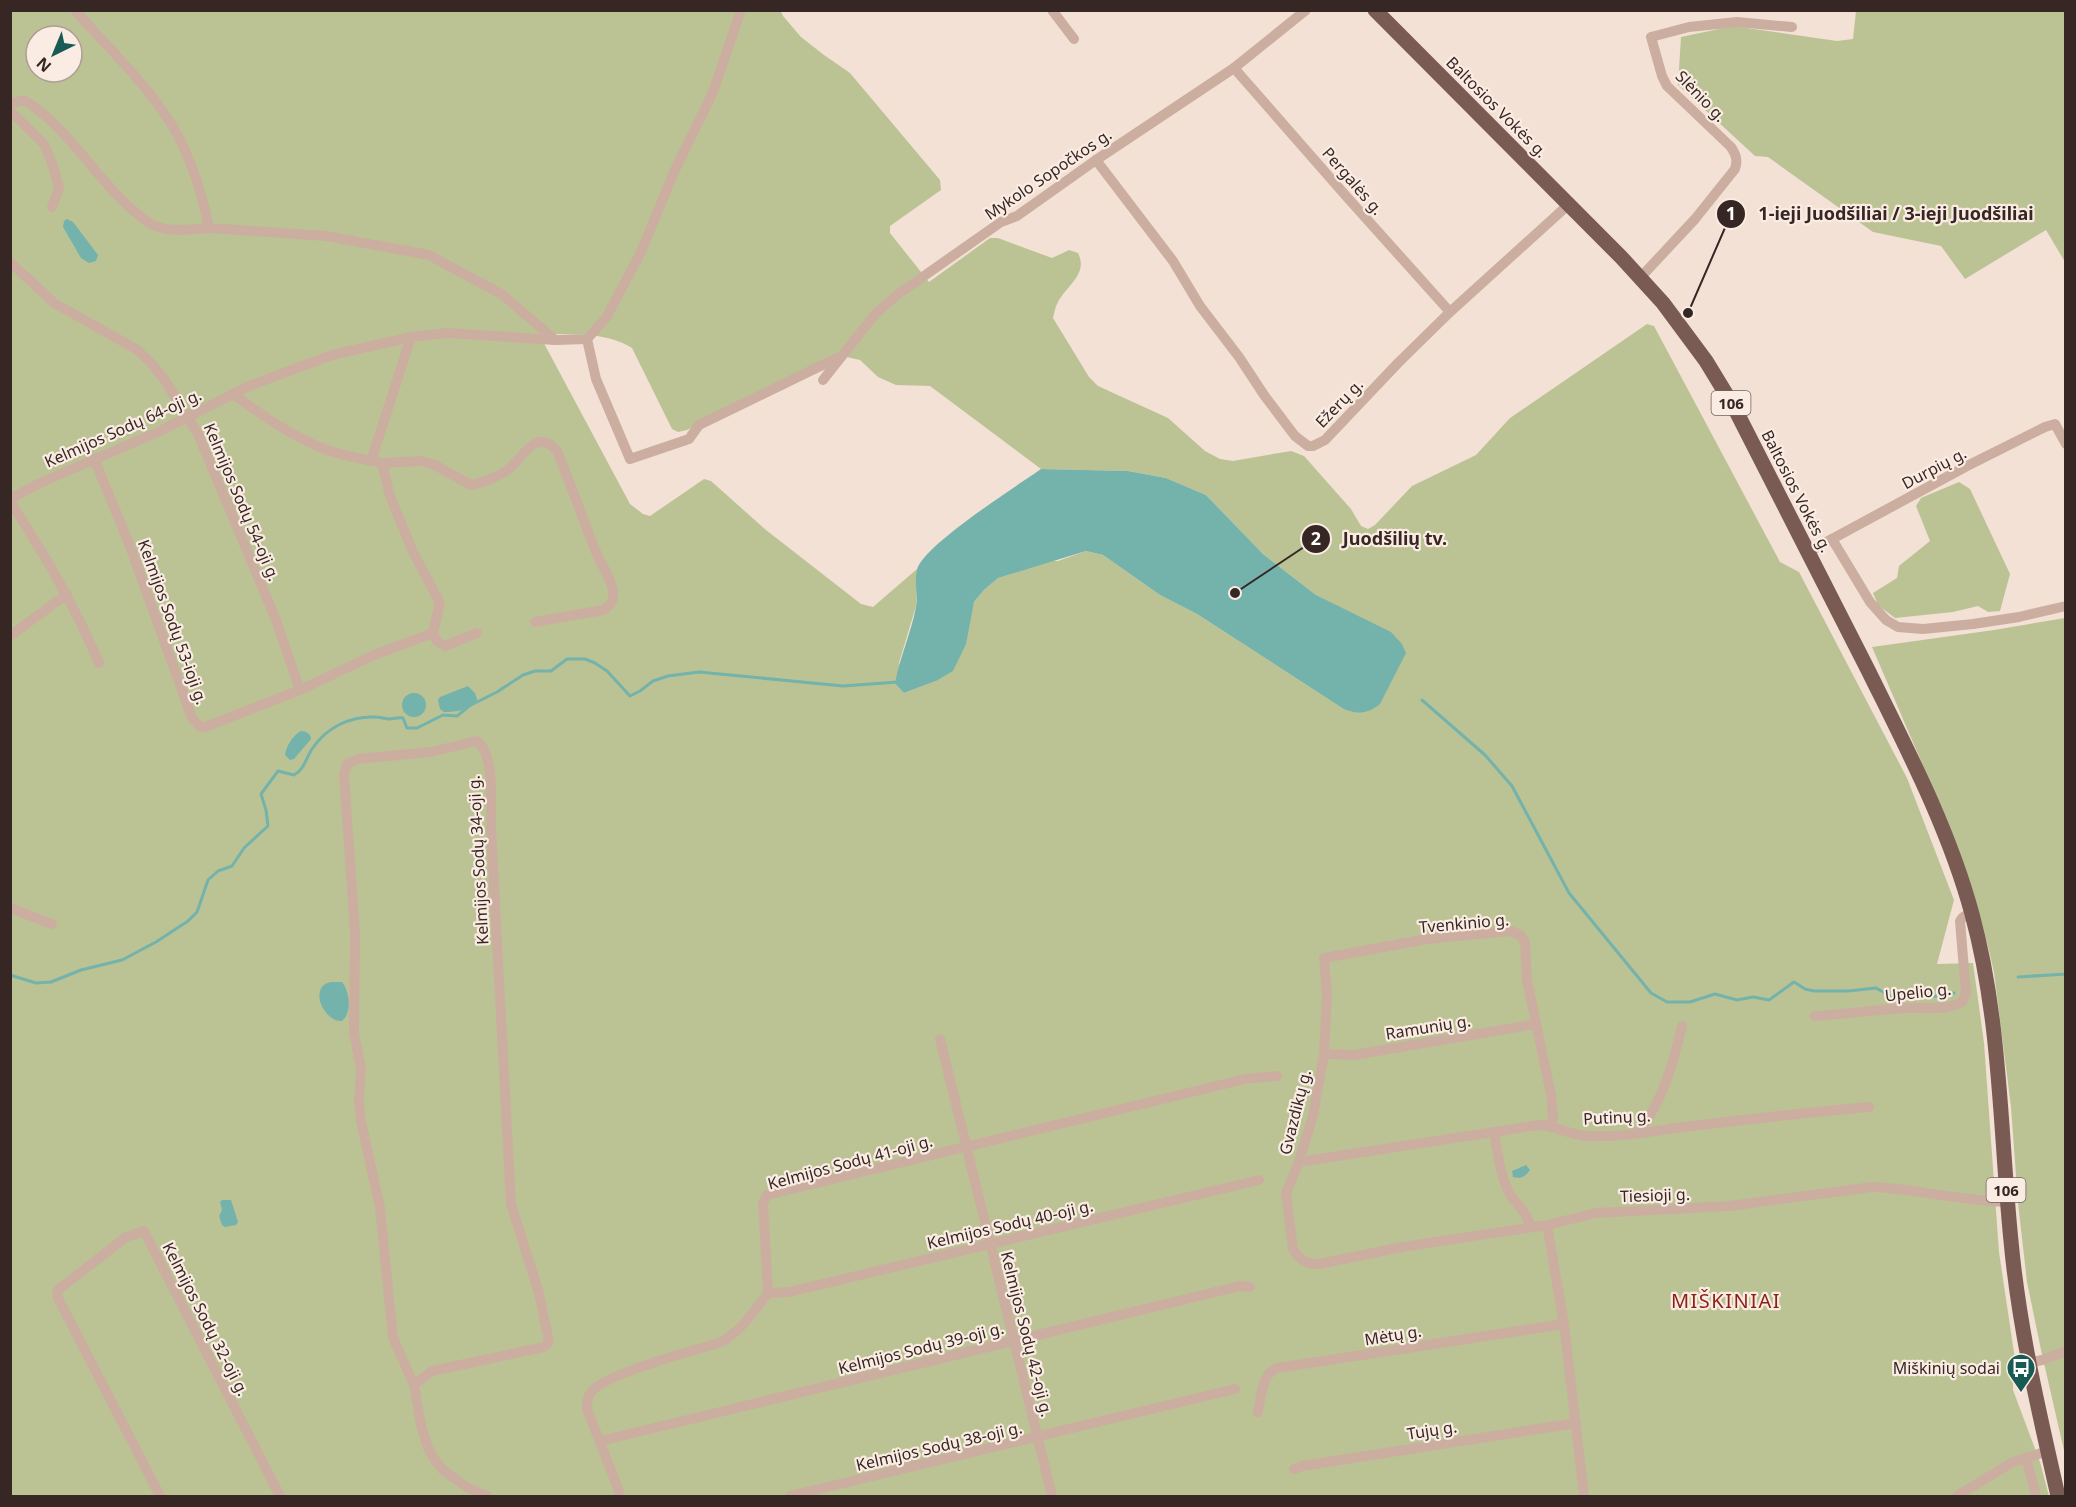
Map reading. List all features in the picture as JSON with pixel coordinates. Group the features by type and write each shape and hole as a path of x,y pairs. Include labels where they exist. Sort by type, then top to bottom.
{"main road":[{"name":"Baltosios Vokės g.","path":"1375,10 1640,278 1681,324 1706,361 1734,407 1900,735 1931,803 1972,912"},
{"name":"106","path":"1972,912 1986,974 1991,1012 2016,1286 2028,1363 2058,1497"}],"street":[{"path":"75,10 165,115 197,179 209,228"},
{"path":"741,10 713,92 674,172 641,252 606,318 587,339 596,379 630,459 689,439 699,425 842,356"},
{"path":"1052,10 1074,39"},
{"name":"Mykolo Sopočkos g.","path":"823,380 876,313 897,295 1001,222 1017,216 1234,68 1306,10"},
{"name":"Slėnio g.","path":"1640,278 1695,219 1737,164 1737,156 1731,147 1667,86 1651,37 1689,27 1737,22 1792,27"},
{"name":"Pergalės g.","path":"1234,68 1450,312"},
{"path":"10,105 24,100 36,107 111,188 146,220 159,227 175,230 209,228 326,236 429,255 503,296 555,340"},
{"path":"10,111 44,144 59,188 52,207"},
{"name":"Ežerų g.","path":"1096,160 1173,261 1200,306 1239,357 1264,395 1303,443 1313,446 1325,440 1450,312 1568,205"},
{"name":"Kelmijos Sodų 54-oji g.","path":"10,262 54,303 136,349 164,379 198,434 276,620 300,690"},
{"name":"Kelmijos Sodų 64-oji g.","path":"10,500 40,483 188,417 249,386 332,355 411,338 447,333 555,340 587,339"},
{"path":"411,338 376,462 413,552 440,603 433,633 437,641 445,646 477,633"},
{"path":"232,394 310,443 330,451 376,462 421,460 471,485 506,471 538,442 548,442 557,451 575,492 596,554 614,597 610,605 603,610 535,622"},
{"name":"Durpių g.","path":"1808,552 1967,466 2045,427 2055,424 2066,444"},
{"name":"Kelmijos Sodų 53-ioji g.","path":"94,459 128,541 196,724 205,727 300,690 374,656 433,633"},
{"path":"10,500 46,556 99,663"},
{"path":"1833,539 1870,602 1886,621 1898,627 1923,629 1973,624 2019,617 2066,606"},
{"path":"10,636 66,594"},
{"name":"Kelmijos Sodų 34-oji g.","path":"414,1385 432,1371 544,1347 549,1342 539,1293 511,1204 491,829 491,783 485,750 477,741 430,752 358,759 351,761 345,768 355,932 354,1032 361,1069 359,1102 380,1208 393,1338 414,1385 421,1425 428,1448 435,1461 443,1470 468,1488 487,1497"},
{"path":"10,908 52,924"},
{"name":"Upelio g.","path":"1815,1016 1950,1006 1962,1002 1966,994 1960,921 1972,912"},
{"name":"Tvenkinio g.","path":"1324,958 1427,939 1510,930 1515,932 1525,942 1527,980 1551,1095 1553,1117 1551,1125"},
{"name":"Gvazdikų g.","path":"1308,1263 1293,1249 1286,1193 1299,1162 1313,1115 1324,1054 1328,995 1324,958"},
{"name":"Ramunių g.","path":"1324,1054 1354,1055 1536,1024"},
{"path":"1638,1132 1651,1117 1662,1091 1674,1062 1682,1026"},
{"name":"Kelmijos Sodų 42-oji g.","path":"940,1039 1052,1497"},
{"name":"Kelmijos Sodų 41-oji g.","path":"768,1293 763,1203 767,1195 1245,1079 1277,1076"},
{"name":"Putinų g.","path":"1299,1162 1494,1134 1539,1125 1551,1125 1573,1134 1588,1136 1869,1107"},
{"path":"1494,1134 1505,1183 1510,1195 1529,1220 1530,1226"},
{"name":"Kelmijos Sodų 40-oji g.","path":"768,1293 789,1292 1259,1180"},
{"name":"Tiesioji g.","path":"1308,1263 1319,1264 1402,1247 1547,1225 1596,1213 1730,1206 1872,1187 2007,1202"},
{"path":"1547,1225 1564,1324 1584,1497"},
{"name":"Kelmijos Sodų 32-oji g.","path":"160,1497 57,1296 58,1290 126,1237 144,1231 280,1497"},
{"name":"Kelmijos Sodų 39-oji g.","path":"600,1441 1240,1286 1250,1287"},
{"path":"618,1497 619,1491 587,1403 587,1397 595,1388 616,1376 729,1338 742,1326 768,1293"},
{"name":"Mėtų g.","path":"1258,1412 1267,1375 1276,1368 1564,1324"},
{"path":"2028,1363 2066,1351"},
{"name":"Kelmijos Sodų 38-oji g.","path":"790,1497 1235,1389"},
{"name":"Tujų g.","path":"1294,1469 1576,1423"},
{"path":"1957,1497 2013,1461 2048,1451"},
{"path":"2026,1457 2036,1497"}],"green space":[{"path":"10,11 781,11 801,37 850,73 940,180 941,190 890,226 890,233 929,282 990,238 998,238 1052,258 1069,250 1078,253 1081,261 1078,274 1056,306 1053,318 1089,377 1098,386 1168,418 1205,451 1220,459 1233,461 1291,451 1304,456 1351,509 1361,526 1368,529 1375,525 1412,486 1476,455 1510,418 1647,324 1654,326 1780,562 1799,572 1907,778 1954,900 1937,964 1973,963 1984,1043 1999,1252 2016,1366 2013,1390 2040,1462 2049,1496 11,1496","holes":["539,334 599,336 632,348 672,429 678,432 687,430 833,357 842,356 860,360 878,377 896,385 930,386 1041,469 1128,471 1166,478 1206,495 1263,554 1316,595 1352,614 1342,708 1197,614 1160,595 1103,555 1086,551 1058,561 1047,561 998,578 974,602 936,681 904,693 899,663 916,606 917,569 873,607 861,604 766,530 711,481 704,479 650,516 643,514 630,504"]},
{"path":"1856,11 2065,11 2065,262 2046,230 1965,279 1941,246 1873,232 1768,157 1755,156 1678,85 1681,37 1733,26 1837,41 1853,39"},
{"path":"1959,482 1970,489 2010,574 2000,611 1988,612 1978,606 1953,612 1895,618 1878,605 1873,593 1897,578 1899,566 1930,541 1916,506 1921,498"},
{"path":"2065,618 2065,1455 2027,1282 2011,1107 1994,972 1985,934 1972,888 1946,819 1872,647"}],"water":[{"path":"67,219 73,222 98,255 96,261 89,263 81,258 63,227"},
{"path":"1041,469 1128,471 1166,478 1206,495 1263,554 1316,595 1391,632 1402,644 1406,653 1380,704 1371,710 1362,712 1352,712 1342,708 1197,614 1160,595 1103,555 1086,551 998,578 974,602 966,644 953,671 936,681 904,693 895,683 914,617 916,575 923,559 952,532"},
{"path":"468,686 475,693 478,702 458,711 444,712 440,709 438,700 440,697"},
{"path":"414,693 419,694 425,700 425,710 419,716 414,717 409,716 403,710 402,705 403,700 409,694"},
{"path":"301,731 308,733 311,739 294,759 290,760 285,755 287,748"},
{"path":"331,982 342,982 347,991 349,1008 342,1021 329,1016 319,996 324,985"},
{"path":"1526,1165 1530,1170 1526,1174 1521,1178 1513,1177 1512,1171"},
{"path":"231,1200 238,1222 236,1225 225,1227 222,1225 219,1216 222,1210 220,1202"}],"waterway":[{"path":"477,702 523,675 535,671 551,671 567,659 585,659 595,663 607,671 630,696 653,681 668,676 699,672 843,686 898,682"},
{"path":"1422,700 1485,755 1512,786 1569,893 1651,993 1667,1002 1690,1002 1715,994 1737,1000 1753,997 1769,1000 1794,982 1805,989 1814,991 1876,988 1892,997 1917,994 1930,997 1954,993"},
{"path":"10,975 36,983 51,982 81,970 122,960 156,942 188,921 197,912 208,880 218,871 232,866 244,848 268,826 261,794 278,771 294,775 297,773 303,767 312,749 331,729 347,721 365,717 403,718 407,728 417,728 443,715 457,716 468,707"},
{"path":"2018,977 2066,974"}],"place":[{"name":"1-ieji Juodšiliai / 3-ieji Juodšiliai","path":"1688,313"},
{"name":"Juodšilių tv.","path":"1235,593"},
{"name":"Miškinių sodai","path":"2021,1394"}],"district":[{"name":"MIŠKINIAI","path":"1726,1300"}]}
